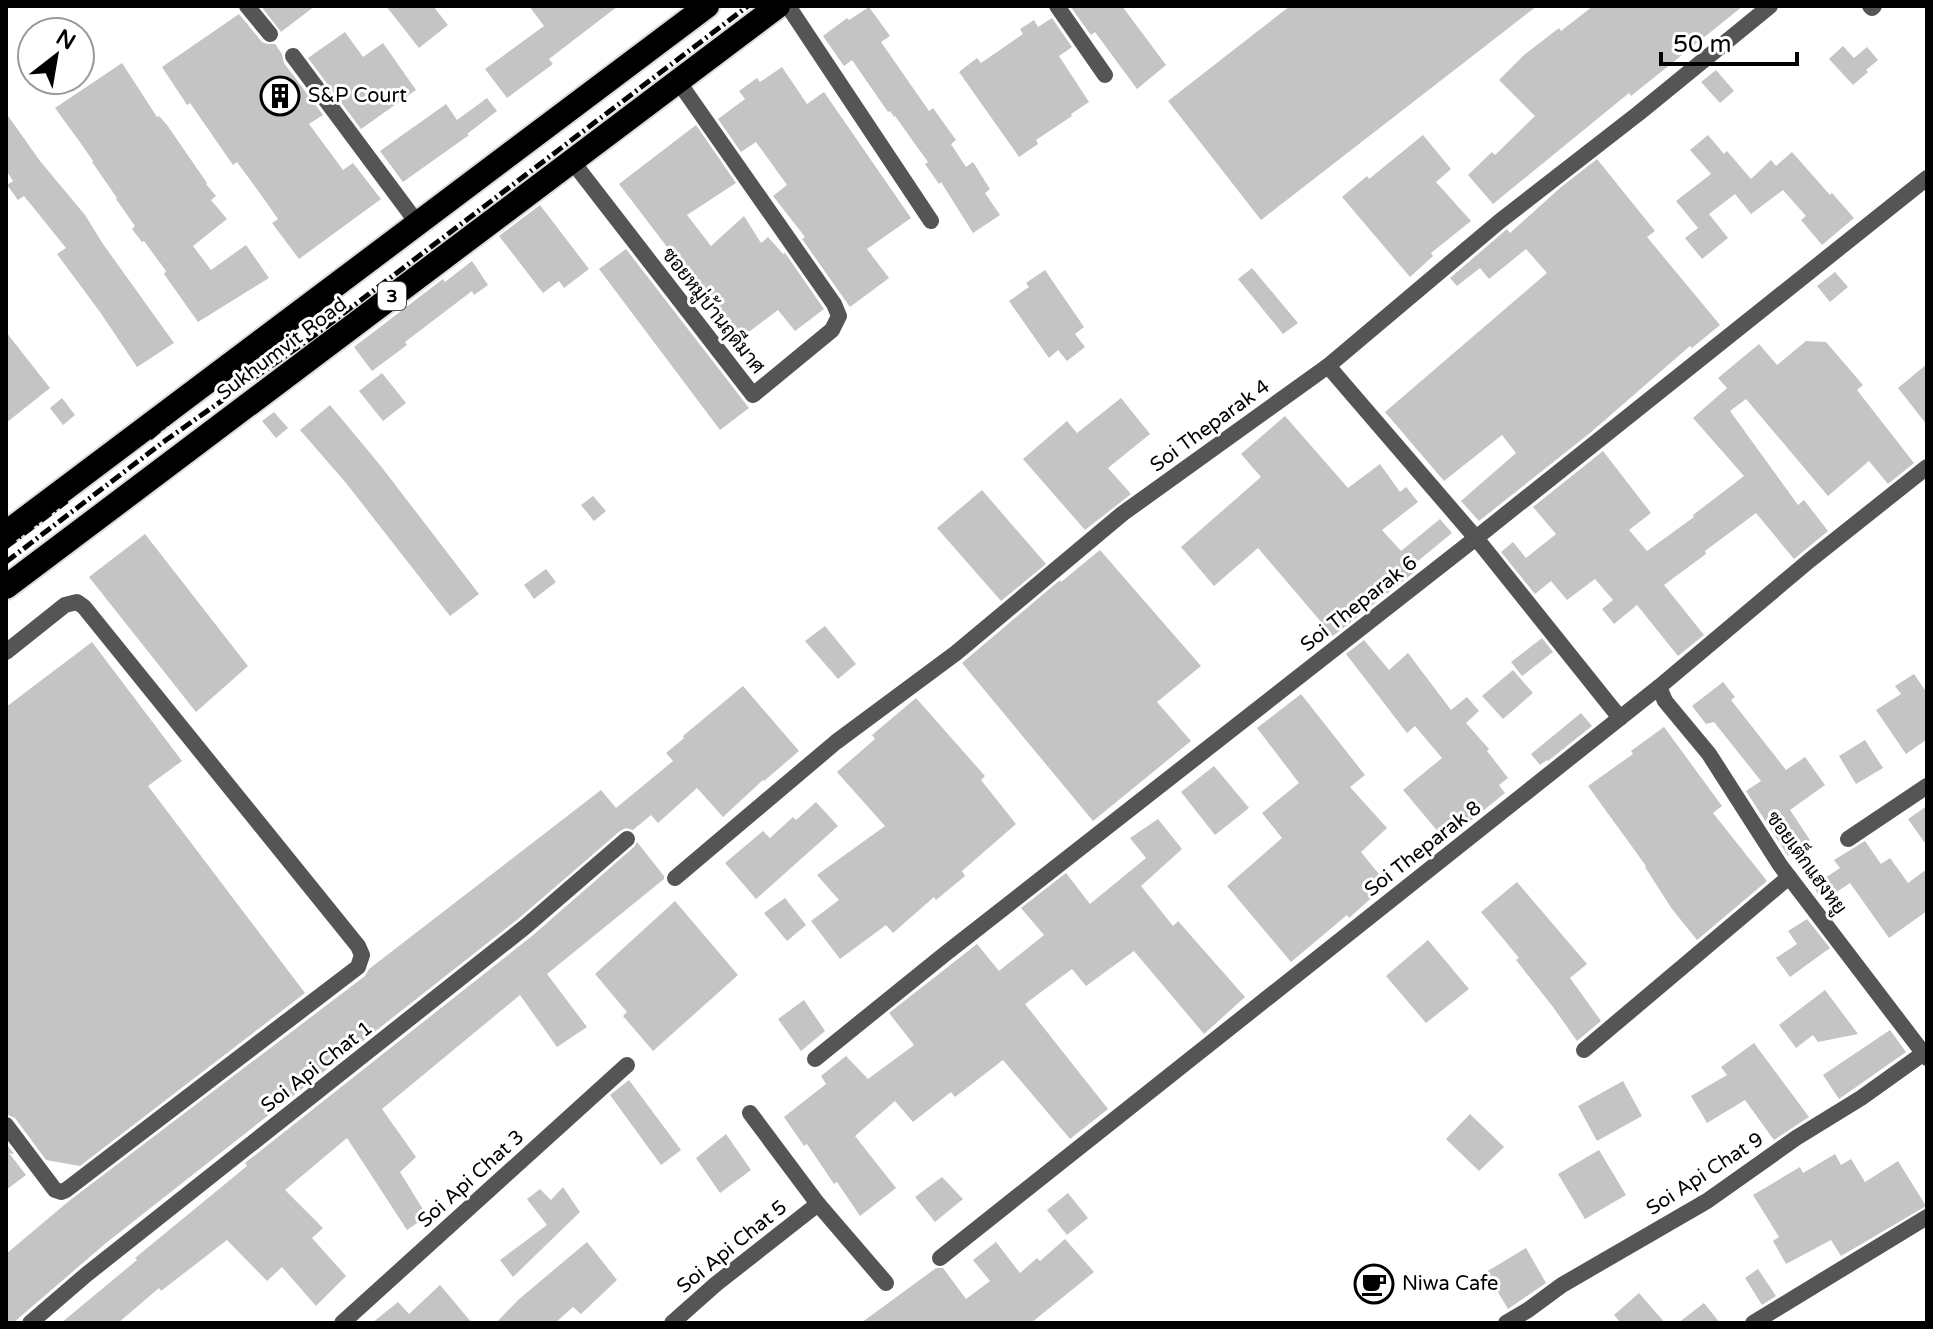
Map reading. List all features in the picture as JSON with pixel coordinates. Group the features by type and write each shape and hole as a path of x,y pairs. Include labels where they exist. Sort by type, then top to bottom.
{"highway":[{"name":"Sukhumvit Road","path":"6,533 707,6"},
{"name":"Sukhumvit Road","path":"6,587 778,6"}],"street":[{"path":"247,6 270,34"},
{"path":"788,6 931,221"},
{"path":"1057,6 1105,75"},
{"name":"Soi Theparak 4","path":"675,878 836,742 956,653 1122,514 1328,366 1500,221 1770,6"},
{"path":"293,56 418,224"},
{"name":"ซอยหมู่บ้านฤดีมาศ","path":"572,161 753,395 832,330 839,316 834,304 678,81"},
{"name":"Soi Theparak 6","path":"815,1059 1927,178"},
{"path":"1328,366 1476,538 1620,718"},
{"name":"Soi Theparak 8","path":"940,1258 1659,687 1927,467"},
{"path":"6,652 65,605 77,602 84,607 362,955 358,967 66,1190 55,1190 6,1125"},
{"name":"ซอยเต็กแฮงหยู","path":"1659,687 1665,701 1709,754 1789,877 1925,1056"},
{"path":"1848,839 1927,786"},
{"name":"Soi Api Chat 1","path":"30,1323 87,1274 525,927 627,839"},
{"path":"1584,1050 1789,877"},
{"name":"Soi Api Chat 9","path":"1506,1323 1562,1285 1707,1201 1796,1138 1925,1056"},
{"name":"Soi Api Chat 3","path":"342,1323 627,1065"},
{"path":"750,1113 818,1204 886,1283"},
{"name":"Soi Api Chat 5","path":"672,1323 716,1284 818,1204"},
{"path":"1753,1323 1927,1217"}],"building":[{"path":"261,6 315,6 281,32"},
{"path":"386,6 433,6 448,25 419,48"},
{"path":"529,6 618,6 549,59 553,64 507,98 485,69 544,26"},
{"path":"1070,6 1122,6 1166,65 1137,89 1095,32 1091,35"},
{"path":"1290,6 1537,6 1261,220 1168,101"},
{"path":"1593,6 1743,6 1631,96 1629,93 1493,204 1468,175 1492,152 1495,155 1535,116 1499,80 1524,55"},
{"path":"869,7 890,36 881,42 929,111 933,108 956,140 951,144 966,167 973,162 990,189 985,193 1000,215 973,233 895,116 888,112 852,60 844,66 823,36 847,18 849,20"},
{"path":"239,14 262,42 275,44 284,63 323,115 309,124 343,170 353,163 381,199 299,259 272,223 278,219 264,199 237,162 233,165 162,67"},
{"path":"1052,18 1072,47 1059,56 1089,102 1036,140 1038,144 1019,157 959,72 977,58 981,63 1023,34 1020,29 1034,20 1038,27"},
{"path":"345,32 363,57 383,43 416,90 361,129 308,58"},
{"path":"1843,46 1854,58 1867,47 1878,60 1853,85 1829,59"},
{"path":"122,63 157,117 167,125 216,196 211,200 227,219 193,246 211,270 246,245 269,278 198,322 164,274 166,271 132,229 135,226 55,108 73,96 96,96 96,80"},
{"path":"782,67 807,104 824,92 911,218 867,249 889,278 850,307 802,239 805,237 773,196 787,185 756,142 741,152 718,119 745,99 739,91 757,78 760,82"},
{"path":"1716,70 1734,91 1720,103 1701,82"},
{"path":"487,98 497,111 403,182 380,151 446,104 457,120"},
{"path":"6,113 40,161 85,215 174,343 137,367 57,254 66,248 24,196 18,200 7,185 13,181 6,170"},
{"path":"696,125 736,183 687,215 711,246 744,216 761,243 768,237 785,253 824,309 795,331 778,310 738,340 619,184"},
{"path":"1423,135 1451,169 1436,182 1471,221 1431,253 1433,256 1410,277 1342,197"},
{"path":"1708,135 1724,154 1727,151 1751,179 1771,160 1776,166 1792,152 1854,218 1822,245 1801,220 1806,216 1783,190 1751,214 1735,194 1709,214 1728,238 1702,259 1685,238 1698,228 1676,201 1711,174 1690,150"},
{"path":"1597,159 1655,231 1647,237 1720,325 1692,348 1690,346 1590,433 1479,521 1461,501 1516,453 1502,435 1444,481 1385,412 1547,273 1526,249 1489,279 1480,268 1457,286 1450,278 1507,229 1510,233"},
{"path":"540,205 589,269 564,288 559,281 543,293 499,236"},
{"path":"626,249 749,408 720,430 599,269"},
{"path":"472,261 488,285 474,295 472,291 372,371 354,347 443,279 445,282"},
{"path":"1252,268 1298,323 1283,334 1238,279"},
{"path":"1045,270 1084,327 1075,334 1085,347 1067,361 1058,350 1049,358 1009,301 1029,287 1026,283"},
{"path":"1835,272 1848,287 1830,302 1817,286"},
{"path":"6,332 50,388 6,423"},
{"path":"1806,341 1826,342 1863,385 1857,390 1914,463 1888,484 1869,461 1828,496 1746,399 1730,411 1798,505 1804,500 1828,531 1794,559 1756,513 1664,585 1704,635 1678,656 1637,605 1614,624 1602,609 1613,600 1595,579 1567,600 1551,581 1535,594 1501,552 1513,542 1526,558 1556,534 1533,507 1603,451 1651,513 1629,530 1647,551 1744,476 1693,418 1727,388 1718,378 1759,344 1777,365"},
{"path":"1927,364 1927,425 1898,388"},
{"path":"382,373 406,403 383,421 359,391"},
{"path":"62,398 75,415 63,425 50,408"},
{"path":"1121,398 1150,434 1108,468 1131,494 1085,530 1023,459 1067,421 1077,433"},
{"path":"330,405 479,594 450,616 346,483 300,430"},
{"path":"274,412 288,428 276,438 262,421"},
{"path":"1285,416 1348,488 1380,464 1400,492 1406,487 1418,502 1382,530 1401,551 1440,519 1452,533 1413,565 1417,570 1333,636 1258,548 1214,586 1181,547 1261,477 1241,454"},
{"path":"982,490 1046,564 1001,601 937,528"},
{"path":"593,496 606,511 594,521 581,505"},
{"path":"145,534 248,666 196,712 89,577"},
{"path":"1100,550 1201,666 1157,702 1191,741 1093,821 962,663"},
{"path":"546,569 556,582 534,599 524,585"},
{"path":"825,626 856,664 838,679 805,641"},
{"path":"1542,638 1553,652 1522,676 1511,662"},
{"path":"1364,640 1389,670 1408,653 1451,710 1467,697 1479,711 1466,723 1489,749 1487,751 1508,778 1499,785 1505,793 1463,827 1440,834 1403,790 1442,758 1415,726 1407,733 1346,654"},
{"path":"92,642 182,761 148,786 305,993 80,1166 46,1160 15,1118 6,1114 6,707"},
{"path":"1513,670 1533,693 1503,719 1482,696"},
{"path":"1914,674 1927,693 1927,739 1906,754 1876,710 1901,694 1895,686"},
{"path":"1723,682 1735,697 1731,700 1786,770 1805,757 1825,785 1790,810 1810,840 1788,856 1746,791 1761,781 1714,722 1706,724 1692,706"},
{"path":"743,686 799,751 723,817 697,788 658,823 651,815 633,830 626,828 620,831 518,919 106,1243 13,1323 6,1323 6,1254 69,1201 365,976 369,969 601,790 616,808 673,761 666,753"},
{"path":"1301,694 1365,775 1350,787 1387,828 1361,852 1387,884 1349,918 1347,915 1291,962 1227,886 1282,838 1262,813 1299,783 1257,728"},
{"path":"916,698 985,776 981,780 1016,824 962,871 965,876 936,900 934,897 893,933 886,925 840,959 811,921 839,900 817,875 885,826 837,772 875,739 872,735"},
{"path":"1581,713 1592,726 1540,765 1531,754"},
{"path":"1664,727 1722,806 1713,813 1767,881 1697,940 1672,909 1646,866 1588,786"},
{"path":"1865,740 1883,768 1856,784 1839,756"},
{"path":"1214,766 1249,808 1215,835 1181,792"},
{"path":"816,802 838,826 756,899 725,863 763,831 770,838"},
{"path":"1927,806 1927,846 1908,819"},
{"path":"1158,819 1182,849 1141,886 1173,926 1178,921 1245,997 1204,1034 1134,951 1086,986 1072,969 1025,1004 1108,1109 1070,1139 1003,1060 955,1097 951,1092 913,1122 895,1101 855,1136 896,1188 860,1216 837,1182 834,1184 784,1117 826,1084 821,1076 846,1056 868,1079 914,1045 889,1013 977,944 999,971 1044,935 1021,908 1066,873 1090,904 1146,858 1130,838"},
{"path":"1865,841 1881,864 1890,858 1908,883 1927,869 1927,911 1889,938 1850,883 1823,901 1813,886 1840,868 1834,860"},
{"path":"637,842 664,879 547,974 587,1027 557,1047 520,995 382,1109 416,1157 400,1172 427,1216 407,1230 347,1138 285,1190 323,1228 312,1238 346,1276 316,1306 282,1267 267,1281 227,1240 161,1291 159,1288 118,1323 61,1323 247,1166 245,1163 532,936"},
{"path":"1517,882 1587,964 1570,978 1601,1021 1577,1041 1516,960 1519,958 1481,912"},
{"path":"785,898 806,925 787,941 764,913"},
{"path":"675,901 738,975 653,1051 623,1016 627,1012 595,974"},
{"path":"1807,919 1830,948 1790,977 1776,958 1797,944 1788,931"},
{"path":"1428,940 1469,989 1426,1023 1386,976"},
{"path":"1825,990 1858,1034 1818,1042 1813,1035 1796,1048 1779,1025"},
{"path":"804,1000 825,1031 801,1051 778,1019"},
{"path":"1890,1030 1906,1052 1839,1099 1823,1075"},
{"path":"1754,1043 1809,1117 1774,1140 1745,1100 1707,1123 1691,1096 1727,1075 1721,1067"},
{"path":"629,1080 681,1150 661,1165 610,1095"},
{"path":"1623,1081 1642,1116 1597,1141 1578,1106"},
{"path":"1470,1114 1504,1147 1479,1171 1446,1139"},
{"path":"726,1134 751,1170 720,1193 696,1158"},
{"path":"6,1143 14,1154 9,1153 26,1175 6,1190"},
{"path":"1599,1150 1626,1195 1585,1219 1558,1174"},
{"path":"1835,1154 1841,1165 1851,1159 1865,1182 1898,1161 1926,1206 1841,1256 1831,1240 1786,1264 1773,1241 1779,1237 1753,1195 1800,1167 1803,1173"},
{"path":"942,1177 963,1199 935,1222 915,1197"},
{"path":"563,1187 580,1212 513,1277 500,1260 547,1225 527,1199 540,1189 551,1200"},
{"path":"1068,1193 1088,1218 1067,1235 1047,1210"},
{"path":"1065,1239 1094,1272 1031,1323 861,1323 936,1268 943,1268 966,1299 990,1281 973,1260 996,1242 1020,1273 1037,1258 1040,1261"},
{"path":"587,1242 617,1280 581,1314 573,1307 555,1323 496,1323 518,1300"},
{"path":"1526,1248 1546,1283 1508,1309 1486,1272"},
{"path":"1758,1269 1776,1296 1762,1305 1745,1278"},
{"path":"440,1285 472,1323 372,1323 398,1302 409,1314"},
{"path":"1639,1293 1665,1323 1621,1323 1614,1315"},
{"path":"1704,1303 1720,1323 1678,1323"}],"railway":[{"path":"150,438 247,357 710,6"},
{"path":"6,562 166,440 311,338 748,6"},
{"path":"6,547 67,501"}],"place":[{"name":"S&P Court","path":"280,96"},
{"name":"Niwa Cafe","path":"1374,1284"}]}
